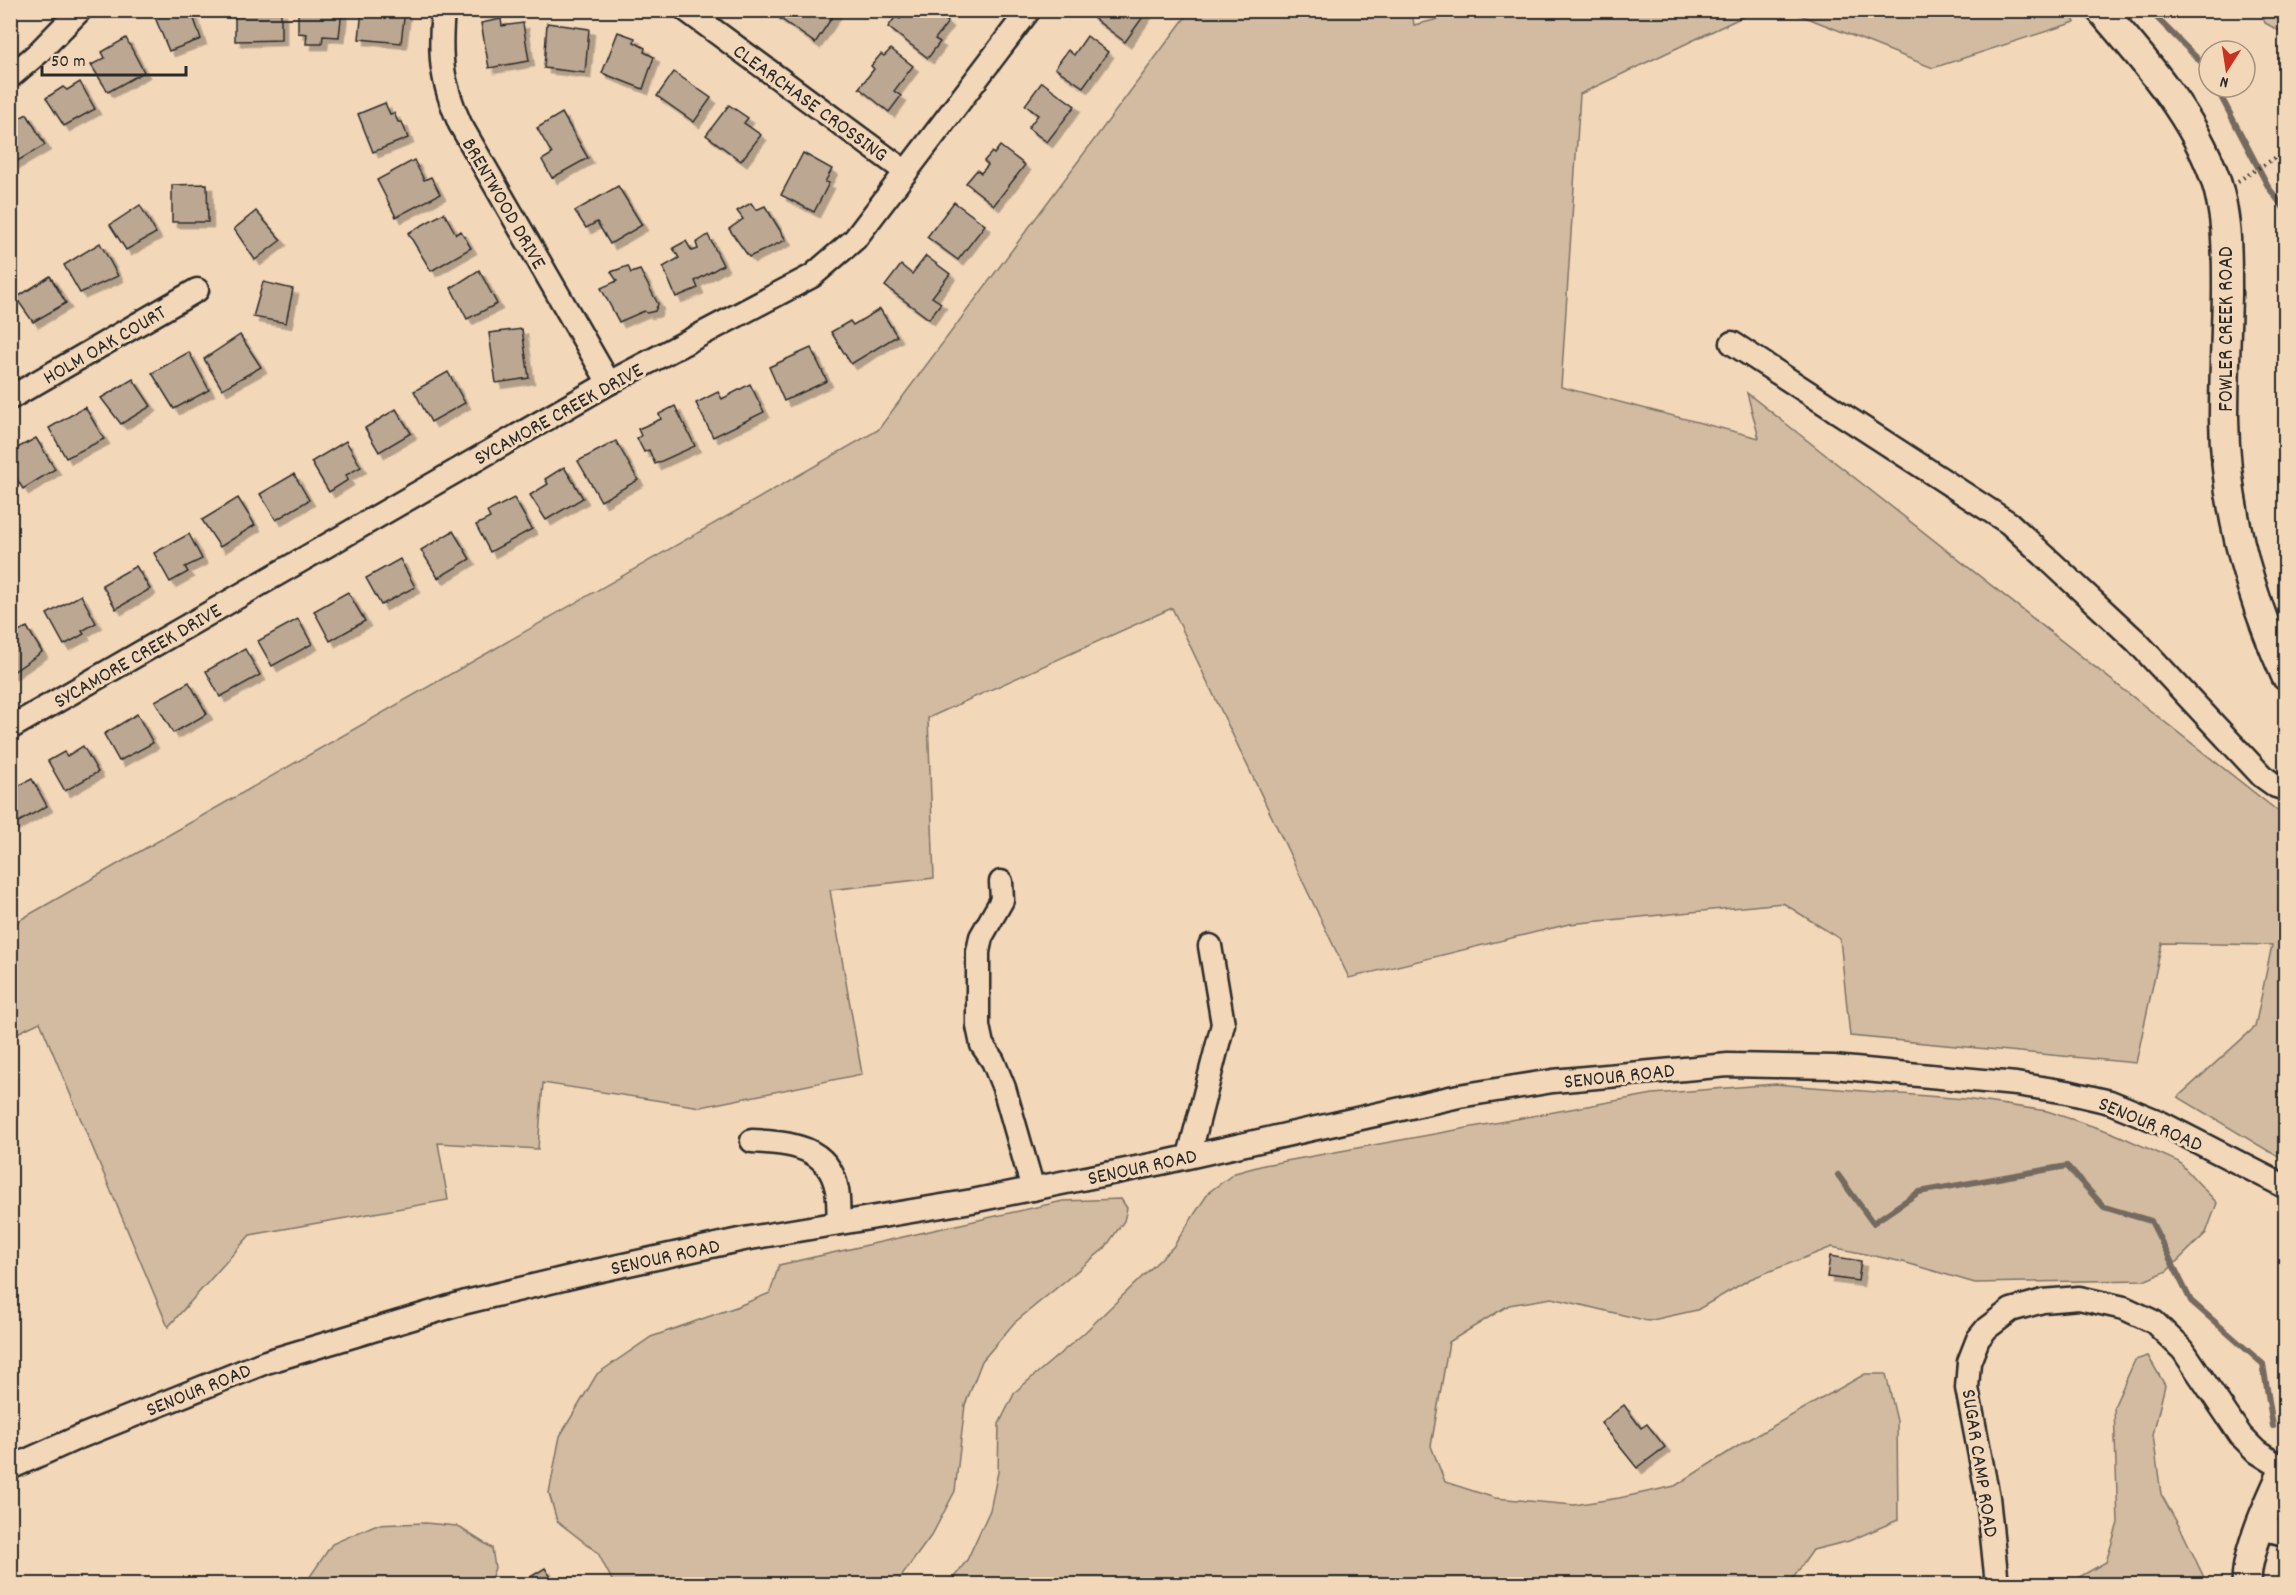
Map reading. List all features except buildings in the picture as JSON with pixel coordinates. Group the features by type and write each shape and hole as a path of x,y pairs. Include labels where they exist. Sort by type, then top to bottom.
{"main road":[{"name":"FOWLER CREEK ROAD","path":"2101,10 2172,98 2199,141 2216,179 2224,212 2227,251 2224,420 2230,501 2243,564 2267,636 2286,676"},
{"path":"2247,1584 2249,1566 2273,1531 2285,1468"}],"street":[{"path":"10,77 37,54 80,10"},
{"name":"BRENTWOOD DRIVE","path":"443,10 442,71 447,94 459,124 609,383"},
{"name":"CLEARCHASE CROSSING","path":"687,10 906,172"},
{"name":"SYCAMORE CREEK DRIVE","path":"10,728 609,383 812,276 855,239 1029,10"},
{"name":"HOLM OAK COURT","path":"10,398 197,290"},
{"path":"1732,343 2009,523 2136,640 2262,776 2276,786 2286,789"},
{"path":"1001,882 1002,900 981,937 978,952 978,1026 982,1044 993,1061 1004,1088 1033,1189"},
{"path":"1189,1156 1223,1024 1223,1012 1212,971 1210,946"},
{"name":"SENOUR ROAD","path":"10,1468 77,1438 266,1362 466,1302 744,1239 972,1201 1459,1096 1553,1082 1728,1065 1833,1067 2016,1084 2110,1102 2159,1122 2286,1187"},
{"path":"753,1141 783,1142 820,1157 830,1168 837,1190 838,1223"},
{"name":"SUGAR CAMP ROAD","path":"1998,1584 1988,1497 1968,1388 1968,1371 1978,1339 1987,1328 2011,1310 2043,1301 2079,1298 2124,1308 2154,1322 2183,1350 2241,1436 2257,1452 2285,1468"}],"path":[{"path":"2247,175 2286,151"}],"shaded area":[{"path":"2068,10 2075,22 1933,68 1790,11"},
{"path":"1190,11 1412,11 1414,25 1471,11 1755,11 1580,94 1561,387 1759,438 1747,393 2279,812 2285,812 2285,1161 2178,1097 2255,1027 2272,945 2162,943 2136,1063 1850,1036 1840,939 1783,903 1569,924 1349,978 1172,608 928,718 934,878 830,890 862,1074 701,1107 543,1083 538,1149 438,1143 448,1200 250,1235 168,1327 40,1022 11,1036 11,925 878,430"},
{"path":"2261,11 2285,11 2285,34 2265,23"},
{"path":"1775,1084 1965,1099 2047,1111 2113,1133 2179,1162 2217,1203 2206,1233 2167,1271 2146,1280 1975,1283 1903,1262 1832,1247 1750,1279 1697,1310 1648,1321 1552,1298 1509,1305 1449,1342 1431,1446 1445,1482 1495,1498 1574,1505 1675,1486 1743,1443 1865,1374 1886,1374 1897,1421 1898,1520 1849,1541 1813,1550 1789,1584 949,1584 967,1560 990,1510 998,1472 999,1424 1015,1392 1083,1334 1173,1247 1209,1192 1235,1173 1264,1165 1653,1094"},
{"path":"1121,1199 1127,1208 1124,1221 1105,1248 1014,1323 982,1361 965,1405 955,1491 933,1533 896,1584 614,1584 598,1553 557,1521 549,1493 560,1436 597,1374 651,1337 770,1293 779,1265 1063,1201"},
{"path":"2148,1356 2165,1385 2153,1435 2161,1494 2183,1533 2207,1584 2067,1584 2106,1562 2118,1523 2114,1407 2135,1360"},
{"path":"425,1523 457,1526 492,1548 495,1568 489,1584 305,1584 332,1544 375,1525"}],"waterway":[{"path":"2149,10 2197,58"},
{"path":"2222,99 2269,188 2286,211"},
{"path":"2286,393 2282,425 2286,462"},
{"path":"1838,1175 1873,1223 1919,1192 2067,1166 2104,1207 2151,1221 2191,1301 2263,1364 2273,1426"}]}
